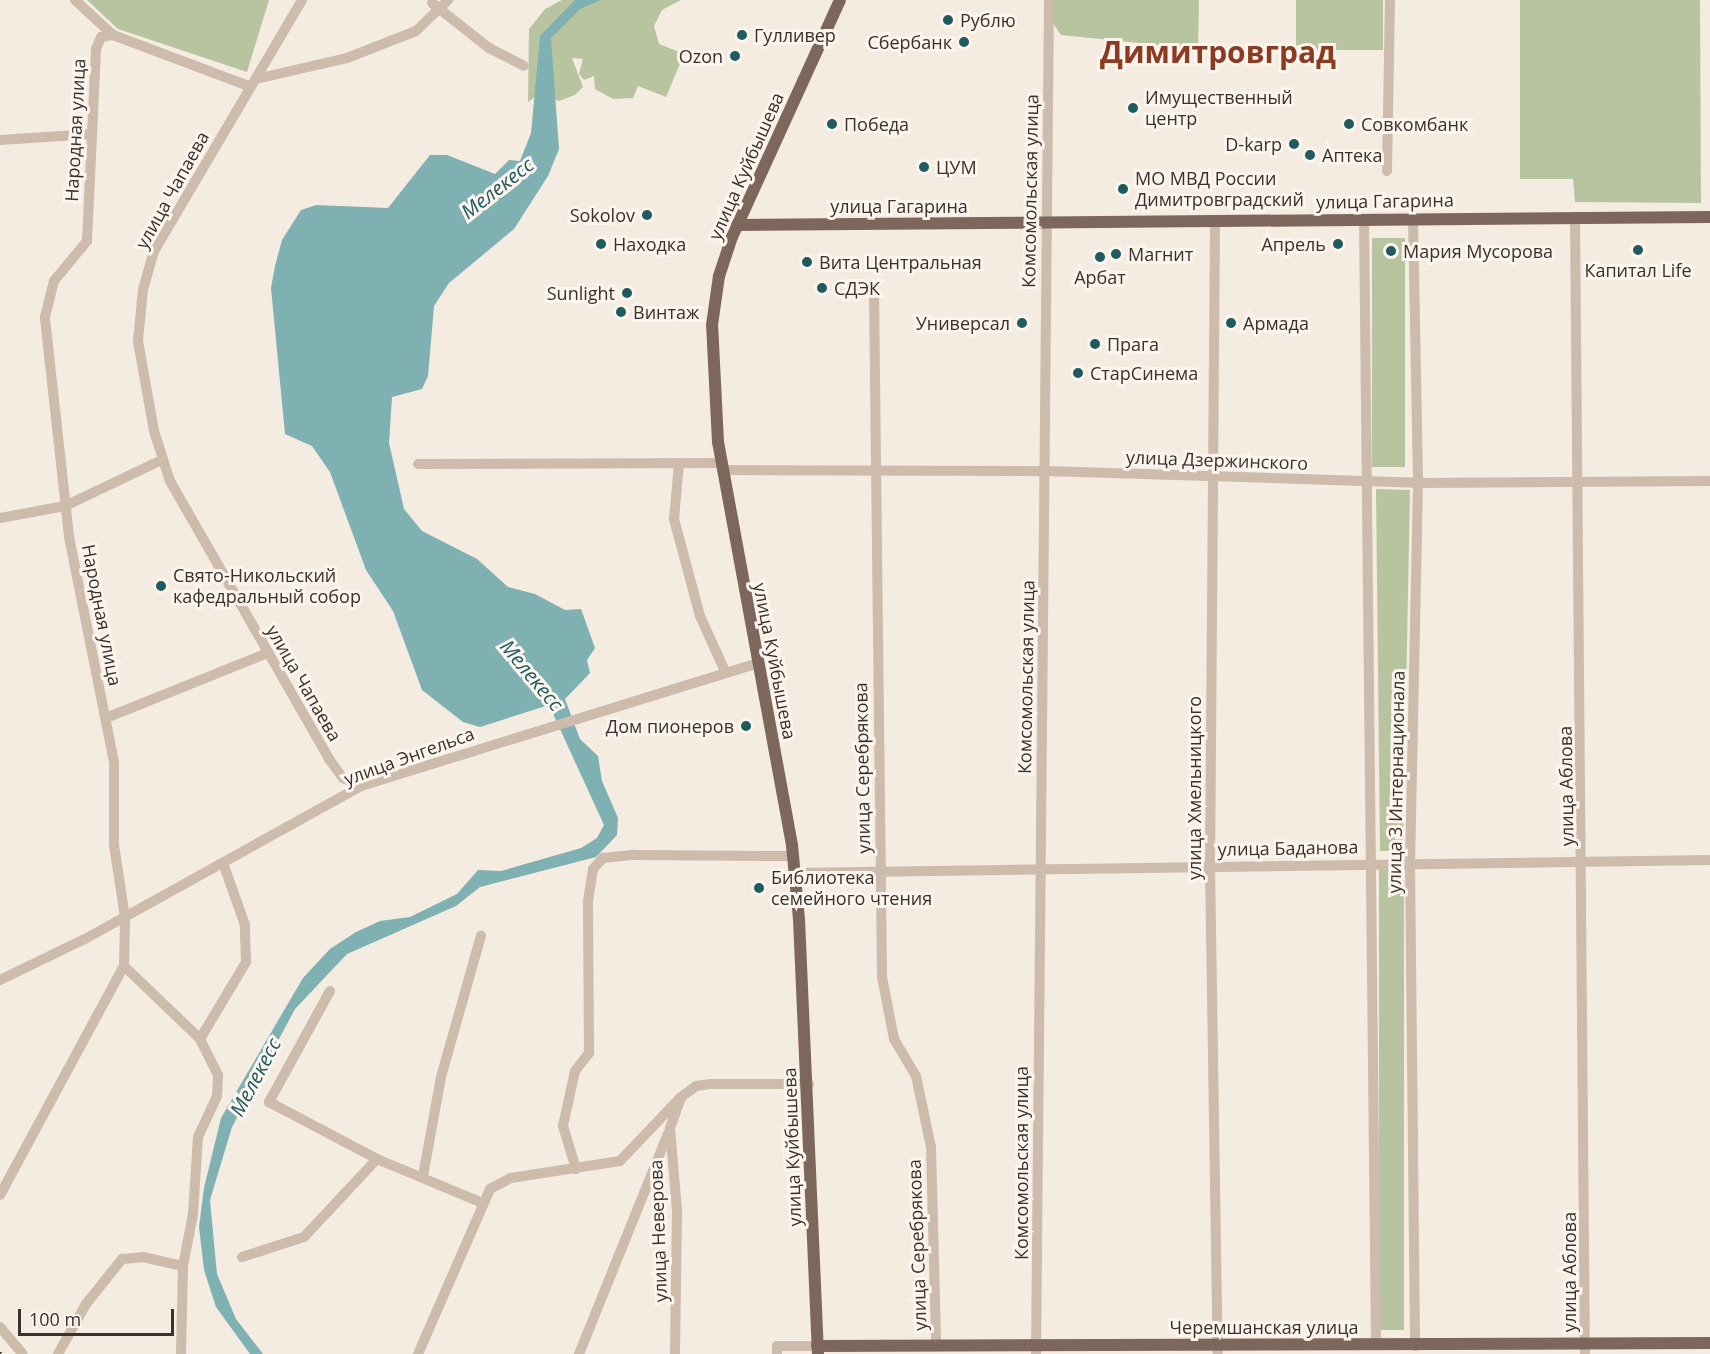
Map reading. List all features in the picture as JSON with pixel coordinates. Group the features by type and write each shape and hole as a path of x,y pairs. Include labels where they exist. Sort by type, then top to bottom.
{"main road":[{"name":"улица Куйбышева","path":"817,1350 808,1084 793,856 756,664 722,467 712,379 712,325 719,276 737,225 840,0"},
{"name":"улица Гагарина","path":"737,225 1710,217"},
{"name":"Черемшанская улица","path":"817,1350 848,1350 936,1343 1036,1349 1218,1349 1376,1345 1586,1349 1710,1343"}],"street":[{"path":"75,0 113,35 254,83 348,58 416,32 435,7 448,0"},
{"name":"улица Чапаева","path":"302,0 154,251 143,289 138,341 162,460 329,759 343,778 361,786"},
{"name":"Комсомольская улица","path":"1036,1349 1038,869 1046,471 1045,224 1049,0"},
{"path":"1387,171 1390,0"},
{"path":"435,7 489,48 524,66"},
{"name":"Народная улица","path":"0,1195 124,966 125,917 114,844 114,762 69,536 69,504 49,380 45,317 54,281 87,241 96,49 101,37 113,35"},
{"path":"0,140 92,134"},
{"name":"улица Аблова","path":"1575,218 1584,861 1586,1349"},
{"name":"улица 3 Интернационала","path":"1365,219 1376,1345"},
{"name":"улица 3 Интернационала","path":"1413,219 1418,483 1410,862 1414,1346"},
{"name":"улица Хмельницкого","path":"1215,222 1210,477 1210,866 1218,1349"},
{"name":"улица Серебрякова","path":"874,291 873,470 882,976 894,1038 916,1076 930,1147 936,1343"},
{"path":"0,518 69,504 162,460"},
{"path":"679,463 674,519 700,616 725,671"},
{"name":"улица Дзержинского","path":"418,464 679,463 722,467 1046,471 1418,483 1710,481"},
{"path":"106,718 268,653"},
{"name":"улица Энгельса","path":"0,980 125,917 361,786 581,715 725,671 756,664"},
{"path":"576,1169 563,1126 575,1071 589,1053 588,901 593,869 603,858 634,855 793,856"},
{"name":"улица Баданова","path":"794,873 881,869 1710,860"},
{"path":"200,1039 246,962 245,925 223,863"},
{"path":"423,1176 441,1077 481,936"},
{"path":"124,966 200,1039 212,1055 217,1096 198,1137 193,1214 183,1266 181,1354"},
{"path":"330,991 269,1102 377,1159 423,1176 480,1202"},
{"path":"418,1354 480,1202 490,1189 511,1178 620,1161 681,1097 696,1086 808,1084"},
{"name":"улица Неверова","path":"675,1354 677,1211 670,1128 681,1097"},
{"path":"579,1354 670,1128"},
{"path":"242,1257 304,1237 377,1159"},
{"path":"58,1354 86,1304 122,1258 143,1257 183,1266"},
{"path":"0,1327 23,1354"},
{"path":"777,1354 777,1346 817,1350"}],"green space":[{"path":"87,0 269,0 247,72 118,29"},
{"path":"562,0 681,0 662,10 654,26 659,44 684,54 666,97 638,86 633,98 613,99 595,89 594,76 584,80 579,74 583,59 572,58 583,87 575,95 559,101 539,94 528,102 529,29 545,9"},
{"path":"1053,0 1199,0 1198,49 1061,35 1053,23"},
{"path":"1296,0 1383,0 1383,50 1296,50"},
{"path":"1520,0 1700,0 1701,203 1575,202 1573,179 1520,179"},
{"path":"1372,238 1405,238 1405,467 1372,467"},
{"path":"1376,489 1410,490 1403,851 1380,851"},
{"path":"1379,869 1404,869 1404,1330 1379,1330"}],"water":[{"name":"Мелекесс","path":"575,0 601,0 580,9 551,38 559,149 548,176 514,229 449,283 434,306 428,376 422,389 392,397 389,443 404,509 422,531 477,559 508,587 535,594 565,610 581,609 595,648 587,660 590,673 565,699 580,739 598,756 602,781 618,818 617,835 596,857 480,887 456,906 347,954 295,1009 232,1127 210,1200 217,1274 236,1319 263,1354 250,1354 216,1307 204,1270 199,1227 204,1188 221,1118 303,978 330,949 356,932 380,921 410,917 457,894 478,870 501,871 581,848 597,838 604,825 549,705 480,727 463,722 422,690 393,611 366,570 330,472 312,446 285,434 271,288 275,266 282,240 301,210 316,205 388,208 430,155 447,155 495,174 509,160 520,161 531,133 540,36"}],"place":[{"name":"Рублю","path":"948,20"},
{"name":"Гулливер","path":"742,35"},
{"name":"Сбербанк","path":"964,42"},
{"name":"Ozon","path":"735,56"},
{"name":"Имущественный центр","path":"1133,108"},
{"name":"Победа","path":"832,124"},
{"name":"Совкомбанк","path":"1349,124"},
{"name":"D-karp","path":"1294,144"},
{"name":"Аптека","path":"1310,155"},
{"name":"ЦУМ","path":"924,167"},
{"name":"МО МВД России Димитровградский","path":"1123,189"},
{"name":"Sokolov","path":"647,215"},
{"name":"Находка","path":"601,244"},
{"name":"Апрель","path":"1338,244"},
{"name":"Капитал Life","path":"1638,250"},
{"name":"Мария Мусорова","path":"1391,251"},
{"name":"Магнит","path":"1116,254"},
{"name":"Арбат","path":"1100,257"},
{"name":"Вита Центральная","path":"807,262"},
{"name":"СДЭК","path":"822,288"},
{"name":"Sunlight","path":"627,293"},
{"name":"Винтаж","path":"621,312"},
{"name":"Универсал","path":"1022,323"},
{"name":"Армада","path":"1231,323"},
{"name":"Прага","path":"1095,344"},
{"name":"СтарСинема","path":"1078,373"},
{"name":"Свято-Никольский кафедральный собор","path":"161,586"},
{"name":"Дом пионеров","path":"746,726"},
{"name":"Библиотека семейного чтения","path":"759,888"}],"district":[{"name":"Димитровград","path":"1218,52"}]}
